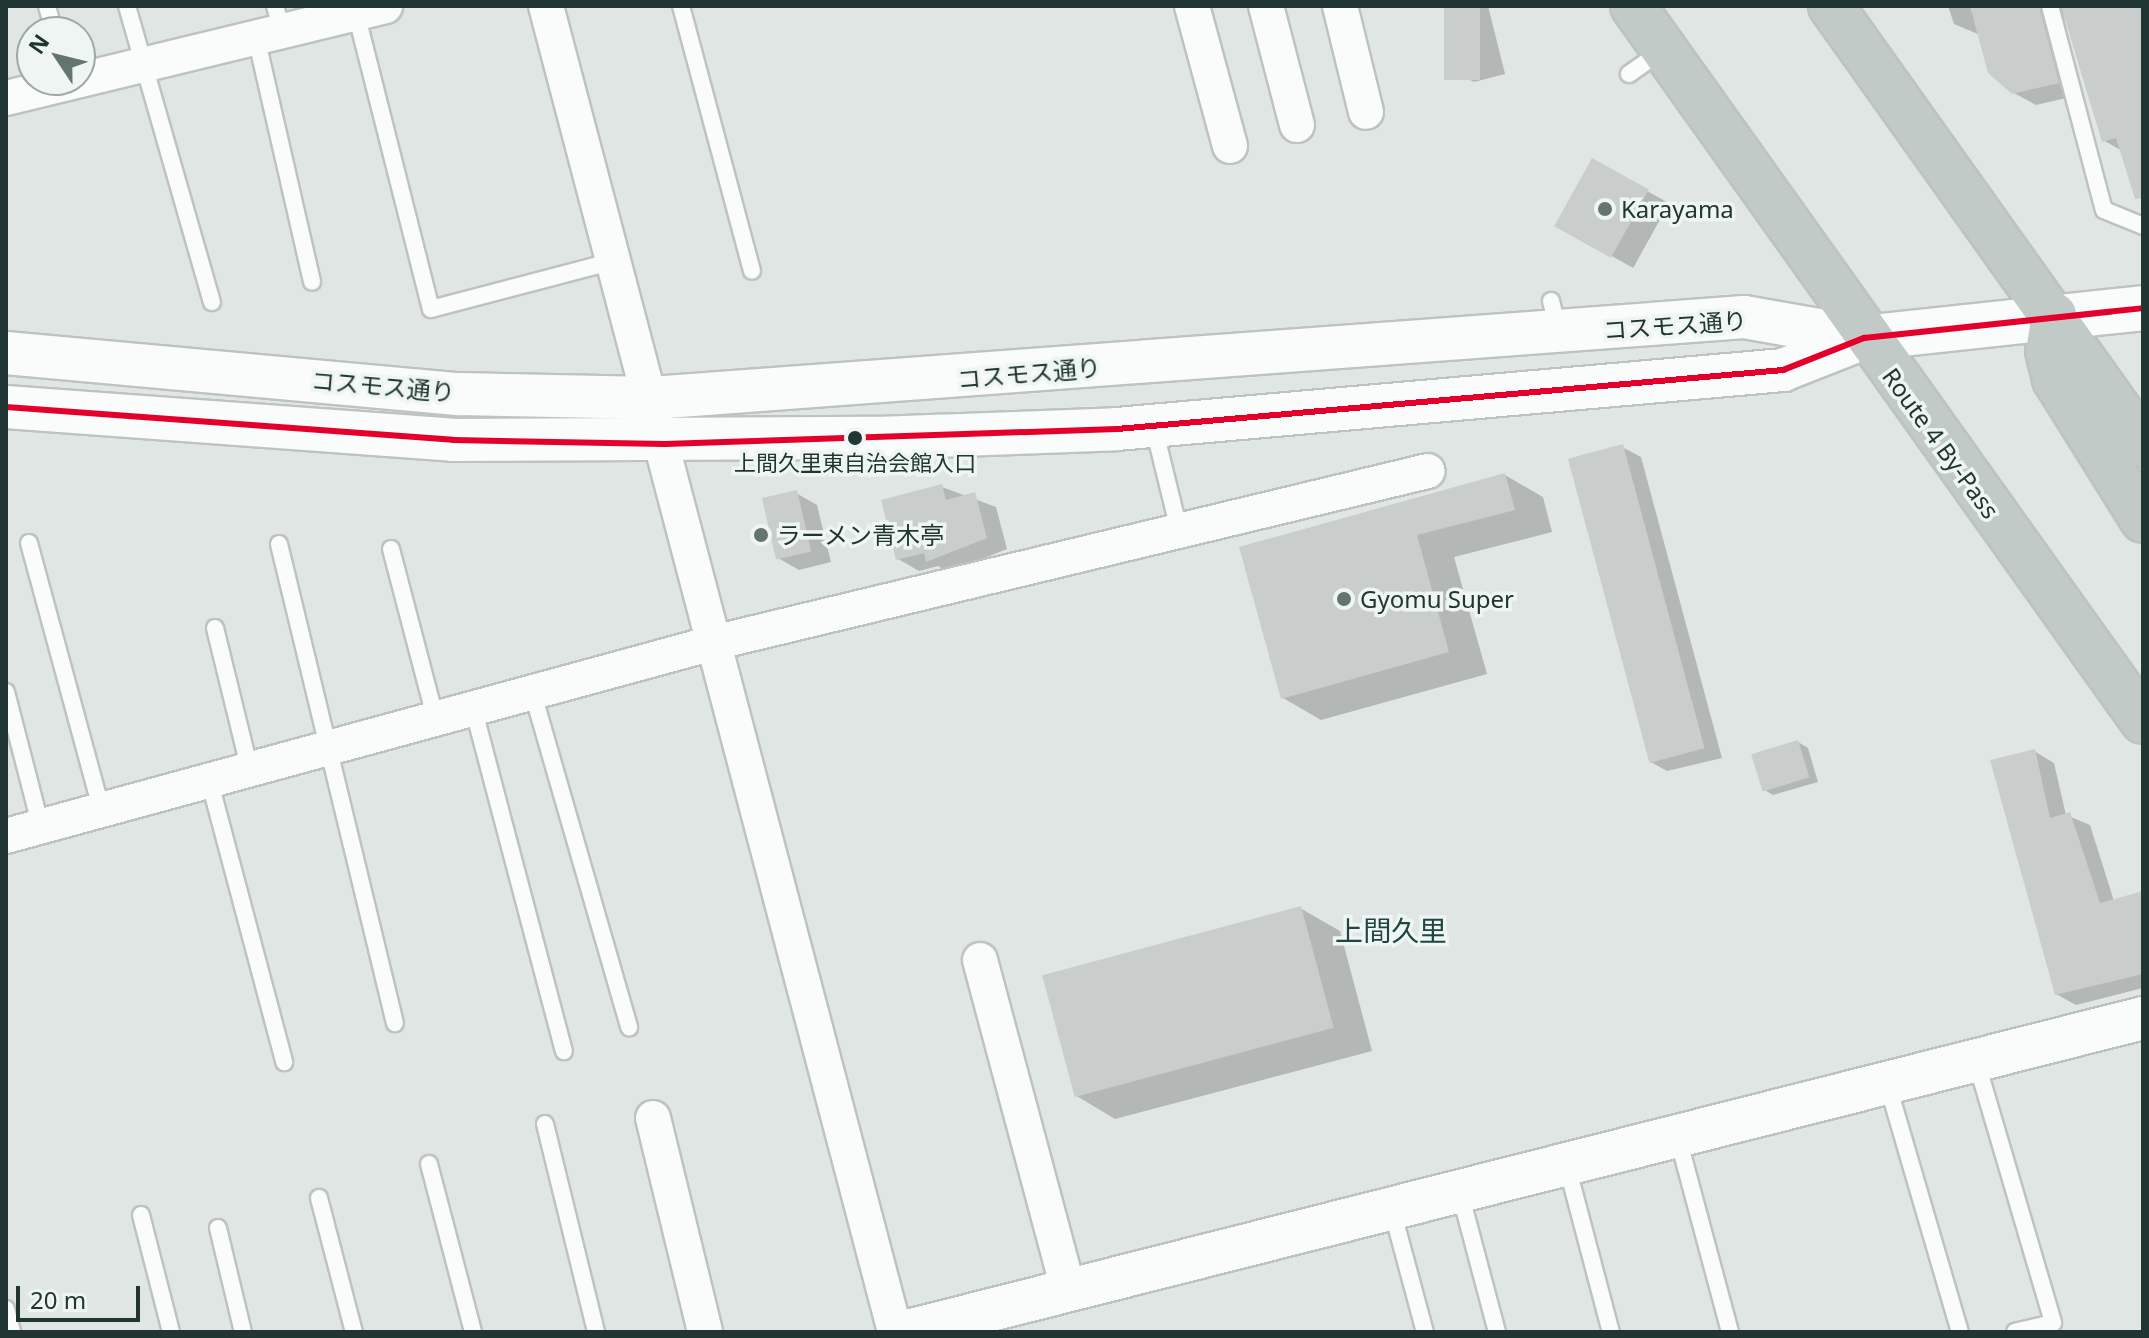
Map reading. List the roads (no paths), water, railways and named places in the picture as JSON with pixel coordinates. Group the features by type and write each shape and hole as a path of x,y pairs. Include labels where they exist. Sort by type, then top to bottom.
{"highway":[{"name":"Route 4 By-Pass","path":"1633,6 1646,62 1864,338 2143,721"},
{"path":"1831,6 2143,444"},
{"path":"2054,315 2048,351 2055,379 2143,520"}],"main road":[{"path":"1864,338 2054,315 2143,308"}],"street":[{"path":"546,6 665,444 713,643 895,1332"},
{"path":"1192,6 1230,146"},
{"path":"1266,6 1297,125"},
{"path":"1340,6 1366,112"},
{"path":"96,75 141,65 271,25 370,10"},
{"name":"コスモス通り","path":"6,353 460,394 652,398 1555,317 1744,317 1864,338"},
{"name":"コスモス通り","path":"6,407 292,433 665,444 1153,426 1783,370 1864,338"},
{"path":"6,836 329,753 713,643 1181,538 1428,471"},
{"path":"980,960 1069,1291"},
{"path":"904,1332 1977,1064 2143,1018"},
{"path":"653,1118 705,1332"}],"lane":[{"path":"127,6 141,65 212,302"},
{"path":"681,6 752,271"},
{"path":"2050,6 2104,210 2143,226"},
{"path":"370,10 431,309 614,261"},
{"path":"271,25 312,282"},
{"path":"1153,426 1181,538"},
{"path":"29,543 102,811"},
{"path":"279,544 395,1023"},
{"path":"391,549 437,722"},
{"path":"215,628 251,773"},
{"path":"6,692 41,827"},
{"path":"533,694 629,1027"},
{"path":"474,711 564,1051"},
{"path":"210,783 284,1062"},
{"path":"1977,1064 2053,1323 2015,1332"},
{"path":"1888,1086 1960,1332"},
{"path":"545,1124 596,1332"},
{"path":"1678,1138 1730,1332"},
{"path":"429,1164 473,1332"},
{"path":"1567,1166 1611,1332"},
{"path":"1460,1193 1497,1332"},
{"path":"319,1198 354,1332"},
{"path":"1392,1210 1425,1332"},
{"path":"141,1215 171,1332"},
{"path":"218,1228 243,1332"},
{"path":"6,1309 12,1332"}],"place":[{"name":"Karayama","path":"1605,209"},
{"name":"上間久里東自治会館入口","path":"855,438"},
{"name":"ラーメン青木亭","path":"761,535"},
{"name":"Gyomu Super","path":"1344,599"}],"district":[{"name":"上間久里","path":"1391,930"}]}
